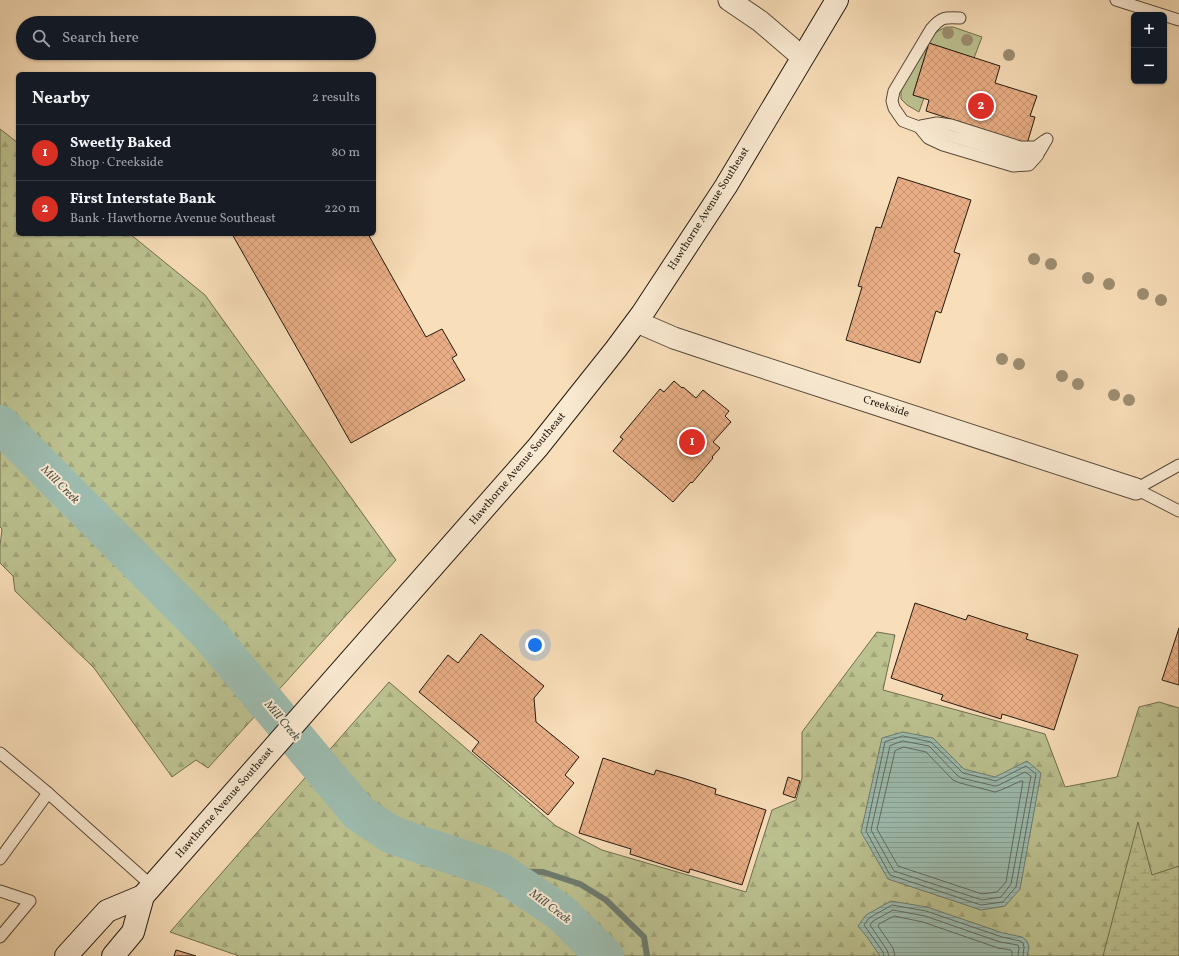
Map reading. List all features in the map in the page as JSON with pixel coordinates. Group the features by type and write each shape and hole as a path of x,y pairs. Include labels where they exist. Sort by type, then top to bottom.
{"main road":[{"name":"Hawthorne Avenue Southeast","path":"113,956 133,932 147,891 538,447 637,322 726,186 837,0"},
{"name":"Hawthorne Avenue Southeast","path":"66,956 107,911 147,891"}],"street":[{"path":"729,0 760,21 802,58"},
{"name":"Creekside","path":"637,322 674,338 720,354 1136,489"}],"lane":[{"path":"1116,0 1179,20"},
{"path":"919,127 937,123 951,125 1020,147 1036,147 1048,139 1040,151 1030,157 1015,156 967,140 919,127 903,121 894,108 892,101 894,91 931,29 938,21 948,18 960,18"},
{"path":"1136,489 1179,465"},
{"path":"1136,489 1179,511"},
{"path":"0,753 48,793 147,891"},
{"path":"0,859 48,793"},
{"path":"0,891 30,901 0,937"}],"green space":[{"path":"946,27 953,27 982,37 974,58 929,43 913,95 924,98 919,112 907,105 901,99 901,86 932,36"},
{"path":"0,129 16,141 16,236 132,236 205,295 396,560 208,768 196,760 172,777 94,668 15,591 13,576 0,563 2,529 0,527"},
{"path":"877,632 895,635 883,690 1045,734 1065,787 1117,777 1139,707 1159,702 1179,708 1179,956 239,956 170,932 389,682 556,826 602,850 746,892 772,810 796,800 802,778 802,732"},
{"path":"1138,822 1152,875 1179,866 1179,956 1103,956"}],"water":[{"path":"903,732 933,738 964,769 995,777 1027,761 1041,773 1020,889 1005,906 981,910 888,879 861,832 882,738"},
{"path":"891,901 927,907 1003,933 1022,937 1027,941 1029,947 1027,956 880,956 858,926 866,915"}],"building":[{"path":"929,43 1000,66 995,83 1037,96 1030,116 1035,117 1027,144 966,153 969,125 926,111 929,100 913,95"},
{"path":"898,177 971,200 954,252 960,254 941,313 936,311 920,363 846,340 862,287 858,286 876,227 881,228"},
{"path":"233,236 369,236 426,337 442,329 457,355 452,358 465,380 351,443"},
{"path":"674,381 696,398 703,390 729,411 725,416 731,422 713,442 720,448 712,457 713,458 692,483 691,482 673,502 613,451 623,439 620,437 660,389 664,392"},
{"path":"915,603 966,620 968,615 1028,634 1026,639 1078,655 1054,730 1002,714 1001,719 941,700 943,695 891,678"},
{"path":"1179,628 1179,685 1162,680"},
{"path":"481,634 544,686 534,698 536,722 579,757 565,775 574,783 548,815 472,751 479,742 419,692 448,655 458,663"},
{"path":"603,758 654,775 656,770 686,779 716,789 715,794 766,810 742,885 690,869 689,873 630,854 631,849 579,833"},
{"path":"788,777 800,781 795,798 783,794"},
{"path":"176,950 196,956 174,956"}],"waterway":[{"name":"Mill Creek","path":"0,424 209,634 359,813 392,835 499,871 560,912 605,956"},
{"path":"499,871 543,872 580,884 606,900 644,937 647,956"}],"place":[{"name":"First Interstate Bank","path":"981,106"},
{"name":"Sweetly Baked","path":"692,442"}]}
